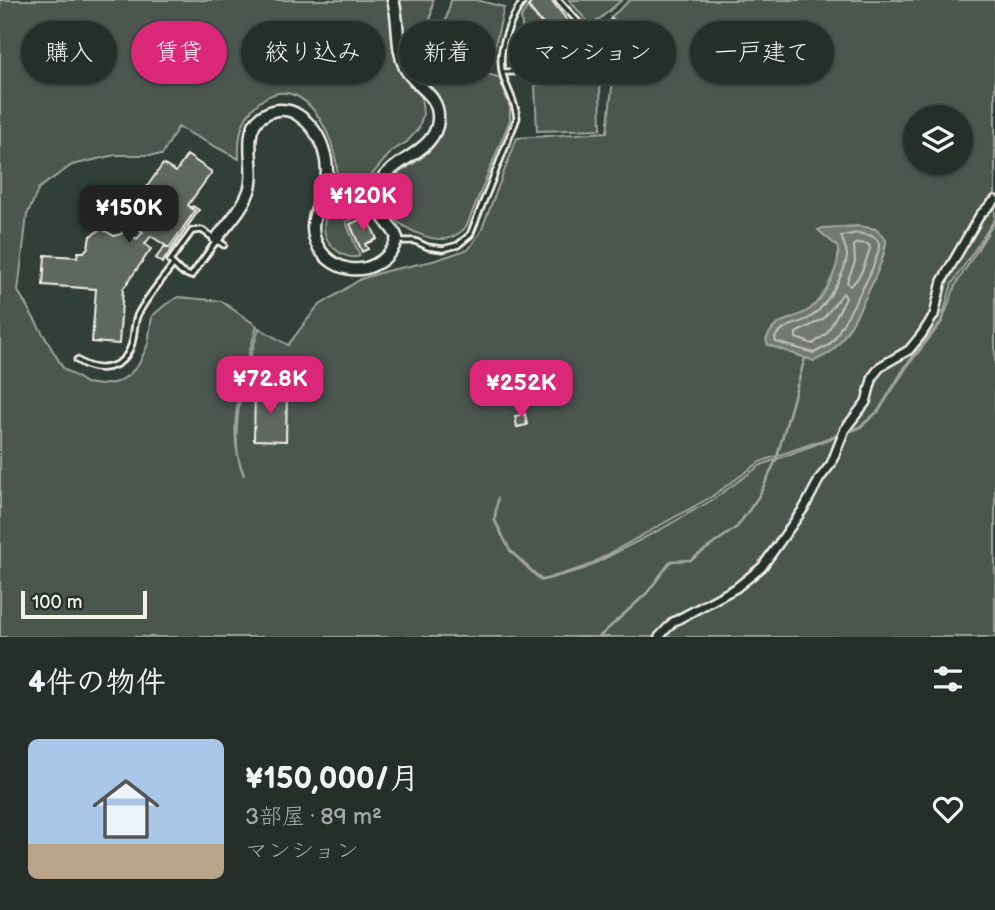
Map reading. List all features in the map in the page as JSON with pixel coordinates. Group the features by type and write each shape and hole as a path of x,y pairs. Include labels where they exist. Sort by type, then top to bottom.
{"street":[{"path":"219,242 249,192 252,175 250,139 253,128 264,115 281,110 302,118 316,134 324,153 327,181 313,226 316,242 324,256 344,268 368,268 388,255 396,241 394,232 380,214 378,188 388,171 428,143 438,119 433,98 410,76 401,59 398,17 393,0"},
{"path":"659,637 673,622 727,594 762,567 831,464 845,429 866,402 873,376 881,366 909,350 922,334 934,315 943,281 980,215 995,200"}],"lane":[{"path":"396,241 415,241 428,247 443,249 464,241 474,229 517,118 502,72 502,51 524,0"},
{"path":"558,0 577,21"},
{"path":"502,72 509,72"},
{"path":"202,230 219,242 191,276 181,272 170,261 192,231 202,230"},
{"path":"77,360 86,366 100,369 115,365 123,359 131,347 139,312 173,265"}],"shaded area":[{"path":"0,0 433,0 430,21 399,21 399,84 422,84 423,114 419,128 407,142 392,151 364,184 361,195 365,212 346,222 360,256 341,254 327,239 325,220 337,179 335,155 319,117 301,99 288,93 277,93 268,97 251,110 241,132 239,159 178,127 162,155 115,155 72,165 39,188 27,215 18,291 63,368 86,383 101,385 118,382 130,374 139,364 148,344 152,316 178,297 221,301 257,326 238,401 236,439 239,460 239,408 259,328 288,345 317,307 361,279 469,249 481,231 517,138 607,132 612,84 676,84 676,21 616,21 611,17 630,0 995,0 995,219 952,284 941,321 906,365 878,411 859,427 760,462 711,497 585,567 542,580 510,550 495,520 498,497 494,520 510,551 541,581 584,569 661,529 712,500 761,465 860,428 879,411 907,367 942,322 955,286 995,221 995,637 0,637"},
{"path":"451,0 476,0 504,7 495,46 495,21 446,21"},
{"path":"569,0 622,0 597,21 587,21"},
{"path":"527,7 539,21 521,21"},
{"path":"495,76 499,77 510,108 510,120 467,225 462,231 444,239 434,239 405,227 391,215 385,199 387,188 396,175 428,152 438,139 443,113 435,92 427,84 495,84"},
{"path":"600,84 601,129 537,131 535,85"}],"water":[{"path":"859,226 876,229 886,240 885,250 866,298 840,342 829,353 814,361 768,345 766,340 775,327 815,304 835,271 837,246 818,230"}],"building":[{"path":"535,0 551,0 568,21 540,21 528,6"},
{"path":"187,155 212,172 188,205 195,211 169,248 151,236 145,244 151,249 123,289 119,344 92,342 96,289 43,285 45,255 77,257 78,252 84,252 88,247 90,236 102,229 114,236 124,230 137,239 143,232 124,219 163,164 176,172"},
{"path":"193,206 199,210 162,263 156,258 165,246 169,248 195,211 191,208"},
{"path":"364,218 368,226 371,225 377,239 365,244 368,249 362,252 350,224"},
{"path":"255,392 287,393 286,441 254,440"},
{"path":"525,414 527,425 517,427 515,416"}],"waterway":[{"path":"599,637 647,593 671,561 691,560 737,527 759,496 776,460 805,358"}]}
